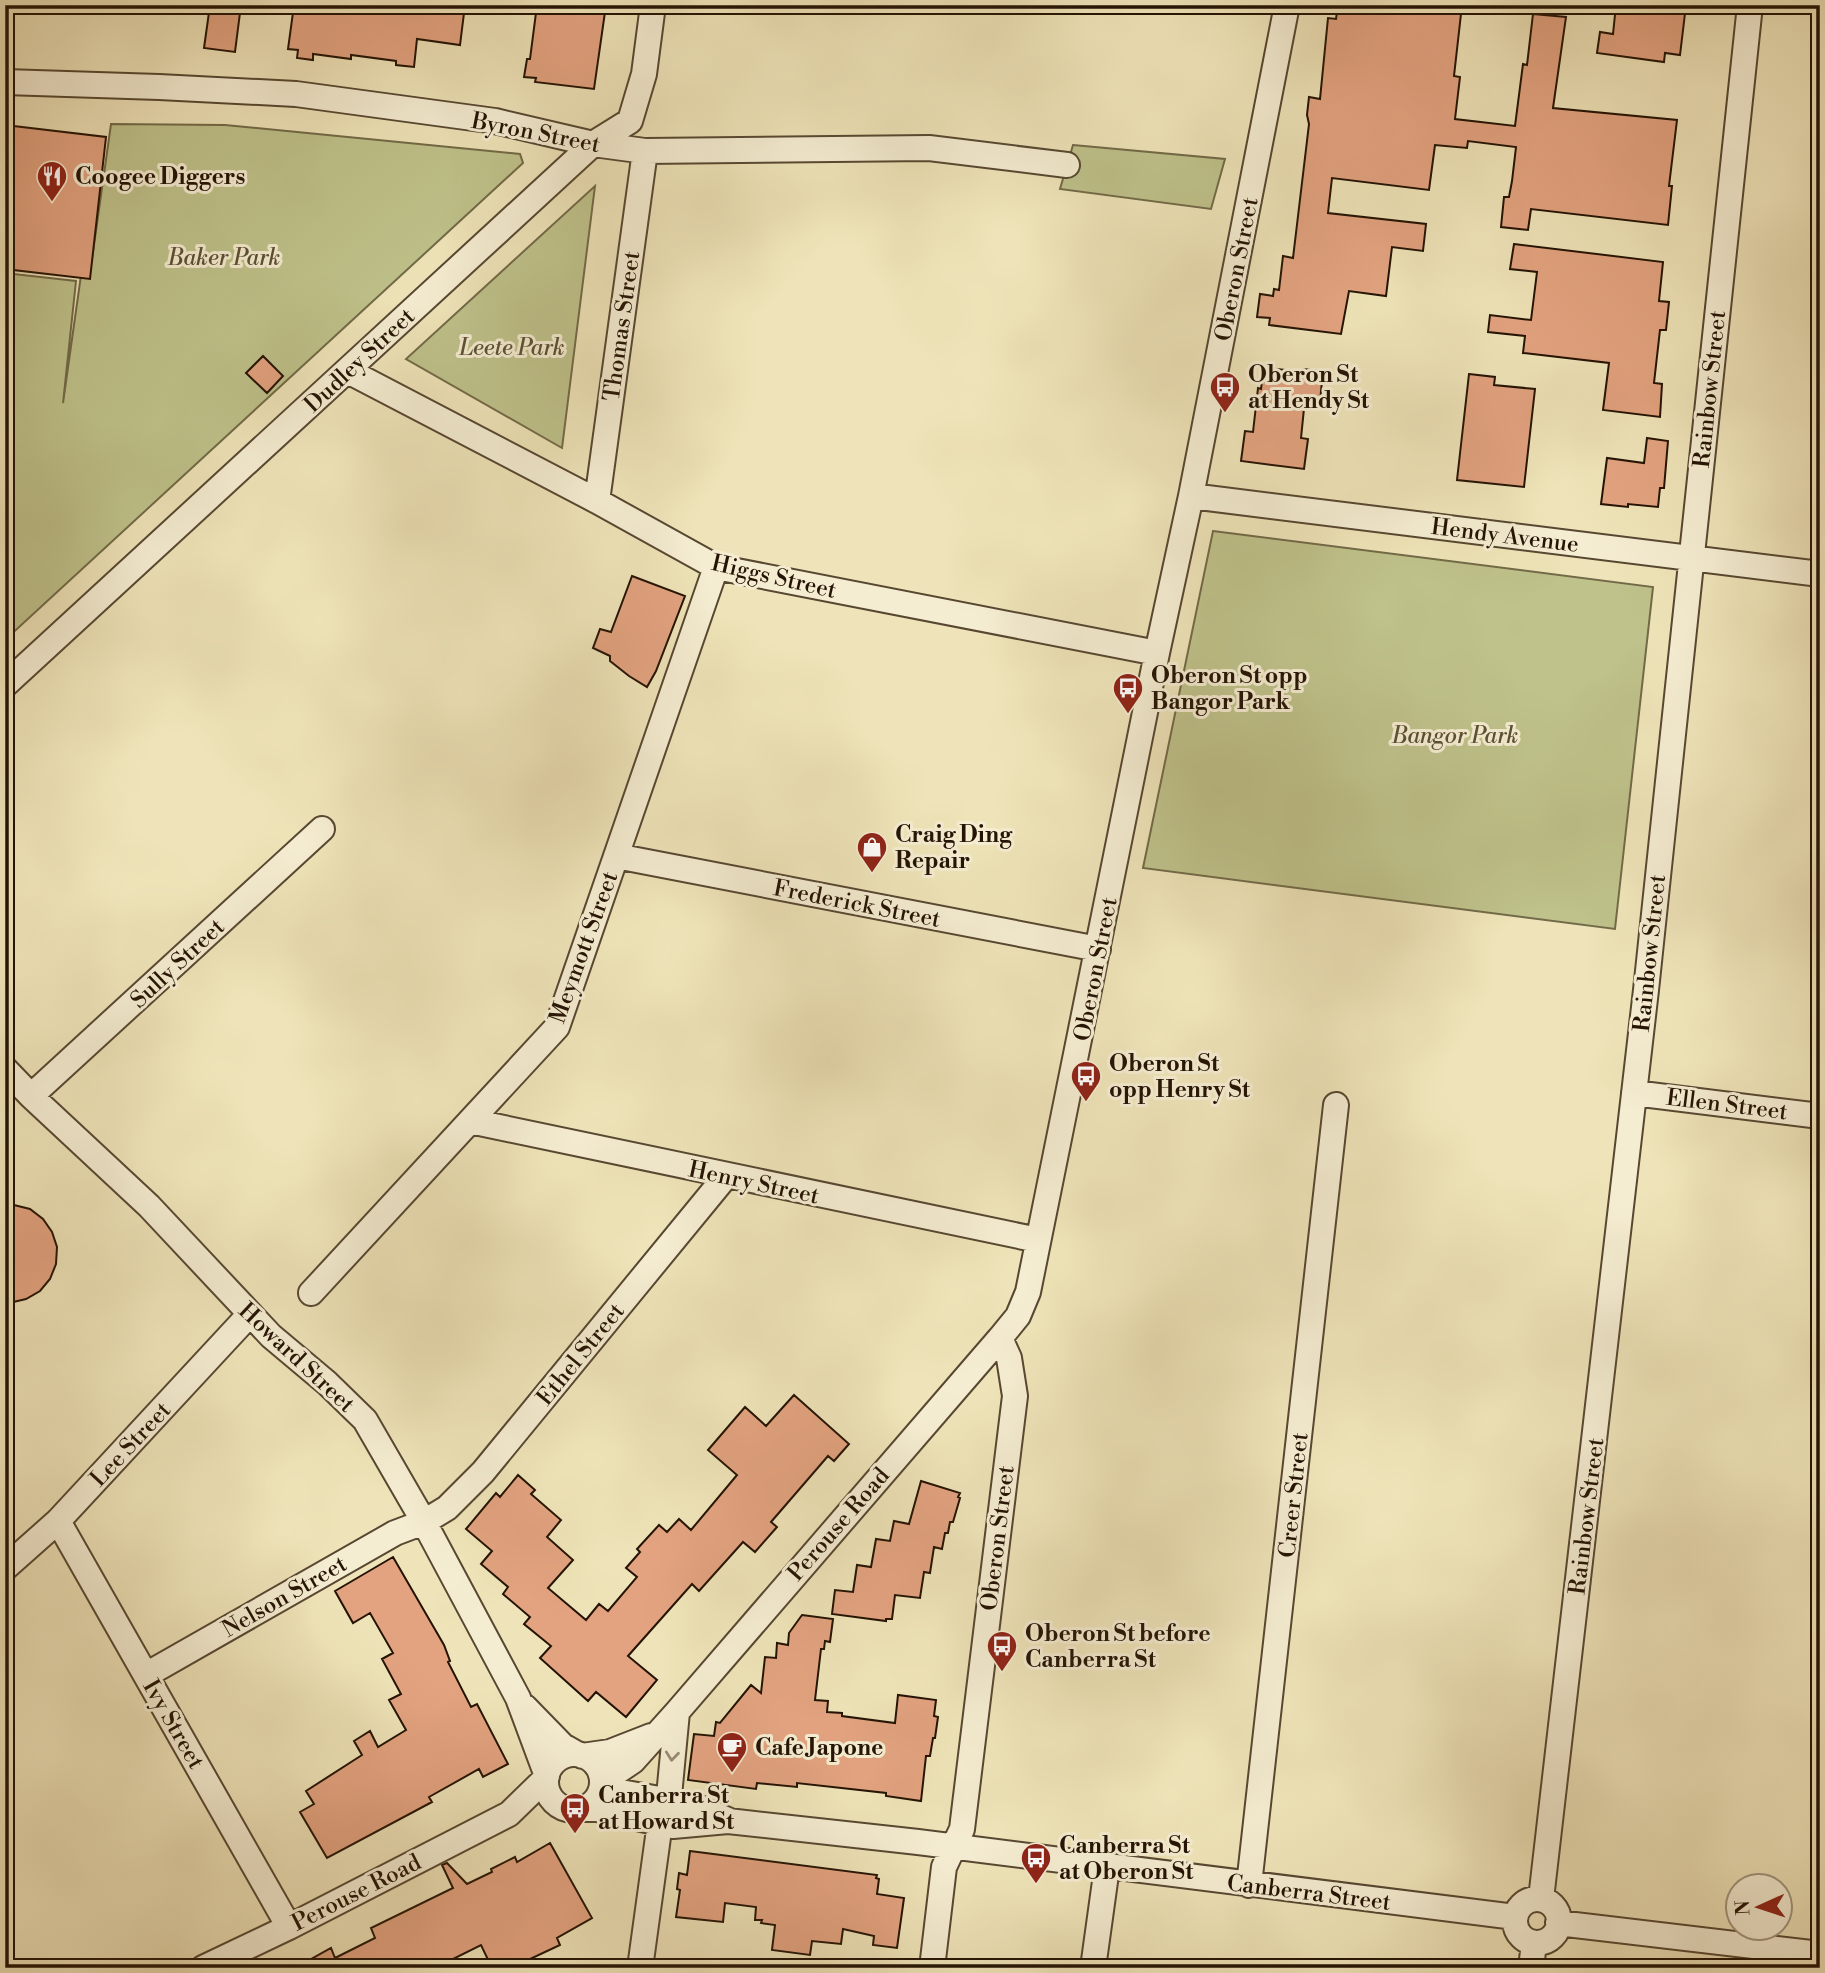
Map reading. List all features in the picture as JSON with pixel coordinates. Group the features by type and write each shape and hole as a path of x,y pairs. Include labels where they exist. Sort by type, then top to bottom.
{"street":[{"name":"Dudley Street","path":"5,685 593,144 630,121 644,74 653,5"},
{"name":"Oberon Street","path":"932,1968 944,1867 962,1829 1015,1396 1009,1358 1000,1338 1018,1316 1028,1293 1191,496 1287,5"},
{"name":"Rainbow Street","path":"1541,1899 1634,1093 1750,5"},
{"name":"Byron Street","path":"5,82 296,94 495,121 593,144 645,151 929,148 1067,165"},
{"name":"Thomas Street","path":"597,501 645,151"},
{"name":"Higgs Street","path":"348,371 597,501 716,567 1157,653"},
{"name":"Hendy Avenue","path":"1191,496 1820,574"},
{"name":"Meymott Street","path":"311,1293 557,1027 716,567"},
{"name":"Sully Street","path":"31,1096 322,829"},
{"name":"Frederick Street","path":"616,856 1098,949"},
{"name":"Howard Street","path":"5,1069 149,1206 271,1336 327,1383 365,1420 424,1522 518,1698 546,1777"},
{"name":"Ellen Street","path":"1634,1093 1820,1116"},
{"name":"Creer Street","path":"1249,1885 1336,1105"},
{"name":"Henry Street","path":"470,1121 1038,1240"},
{"name":"Ethel Street","path":"424,1522 447,1508 483,1472 726,1176"},
{"name":"Lee Street","path":"5,1568 58,1521 250,1314"},
{"name":"Perouse Road","path":"602,1783 633,1761 677,1712 1000,1338"},
{"name":"Ivy Street","path":"58,1521 289,1927"},
{"name":"Nelson Street","path":"146,1675 395,1533 424,1522"},
{"name":"Howard Street","path":"518,1698 558,1742 580,1755"},
{"path":"640,1968 677,1712"},
{"name":"Perouse Road","path":"580,1755 610,1752 658,1733"},
{"path":"567,1755 580,1755 598,1768 602,1783 598,1797 571,1808 549,1794 546,1777 558,1759 567,1755"},
{"name":"Perouse Road","path":"202,1968 289,1927 509,1814 546,1777"},
{"name":"Canberra Street","path":"602,1783 664,1812 684,1826 728,1821 1515,1917"},
{"name":"Canberra Street","path":"571,1808 664,1812"},
{"name":"Perouse Road","path":"509,1814 571,1808"},
{"path":"1093,1968 1107,1867"},
{"path":"1541,1899 1556,1910 1559,1923 1549,1939 1534,1943 1518,1933 1515,1917 1517,1910 1527,1901 1541,1899"},
{"path":"1559,1923 1820,1954"},
{"path":"1531,1968 1534,1943"}],"green space":[{"name":"Baker Park","path":"111,124 225,125 520,154 523,163 5,640 5,273 76,281 63,403 83,261 92,259"},
{"path":"1073,145 1225,159 1211,209 1060,189"},
{"name":"Leete Park","path":"595,186 562,448 406,359"},
{"name":"Bangor Park","path":"1213,531 1653,587 1615,929 1143,868"}],"building":[{"path":"210,5 241,5 235,52 204,48"},
{"path":"294,5 465,5 460,45 417,39 414,67 396,65 396,61 351,55 351,59 313,54 313,60 297,58 298,50 288,49"},
{"path":"537,5 578,10 578,5 606,5 594,89 535,82 536,78 524,77 527,59 530,59"},
{"path":"1338,5 1462,5 1454,76 1460,77 1455,119 1515,126 1523,64 1527,65 1533,14 1566,17 1553,108 1677,120 1669,186 1672,186 1668,225 1531,209 1528,230 1501,227 1504,197 1509,197 1516,147 1468,141 1467,148 1435,145 1429,190 1332,178 1328,213 1426,224 1423,251 1392,247 1386,296 1349,291 1341,334 1269,325 1270,318 1257,317 1260,294 1273,296 1274,289 1279,290 1283,256 1293,258 1309,124 1309,97 1320,99 1328,18 1336,19"},
{"path":"1616,5 1686,5 1680,55 1665,53 1664,62 1597,53 1600,32 1613,34"},
{"name":"Coogee Diggers","path":"5,125 106,137 90,279 5,269"},
{"path":"1514,244 1663,262 1659,301 1669,302 1666,330 1660,330 1654,383 1662,384 1660,417 1603,410 1609,363 1523,353 1525,336 1488,332 1490,315 1531,320 1537,272 1510,269"},
{"path":"263,356 283,376 267,393 246,373"},
{"path":"1268,368 1323,371 1320,401 1305,399 1301,438 1308,439 1304,469 1241,461 1245,431 1253,432 1258,388 1261,389 1262,381 1266,382"},
{"path":"1469,374 1495,377 1494,385 1535,389 1524,487 1457,480"},
{"path":"1647,438 1668,441 1664,488 1660,488 1658,507 1601,504 1607,458 1644,463"},
{"path":"632,576 685,596 656,671 647,687 610,661 610,656 593,648 600,629 611,632"},
{"path":"5,1205 30,1209 43,1219 52,1232 57,1247 56,1264 50,1279 40,1291 26,1299 5,1304"},
{"path":"794,1395 849,1444 834,1461 828,1456 771,1522 777,1527 755,1552 743,1542 699,1591 692,1584 628,1656 657,1680 626,1717 596,1692 588,1701 540,1658 551,1646 524,1624 530,1617 503,1594 508,1587 481,1564 492,1551 466,1529 496,1493 500,1497 518,1475 535,1490 531,1494 561,1520 547,1537 573,1560 548,1588 586,1620 599,1604 608,1611 637,1577 626,1568 640,1552 637,1549 659,1525 667,1532 679,1519 691,1530 737,1475 708,1450 745,1407 766,1426"},
{"path":"921,1481 960,1493 960,1498 953,1522 950,1522 948,1533 945,1533 942,1549 934,1547 930,1573 924,1572 920,1598 895,1595 892,1619 886,1621 832,1614 835,1590 853,1592 857,1565 871,1567 876,1539 890,1541 894,1521 909,1524"},
{"path":"393,1557 444,1645 450,1661 448,1662 471,1707 477,1704 508,1764 483,1777 479,1769 429,1797 432,1802 327,1858 300,1812 314,1804 306,1791 362,1755 354,1741 370,1731 378,1747 406,1730 389,1700 401,1694 382,1659 393,1653 370,1613 353,1623 335,1591"},
{"path":"802,1615 833,1619 830,1642 825,1641 824,1649 821,1649 815,1700 828,1701 827,1712 895,1723 898,1695 936,1700 934,1716 938,1717 935,1738 930,1756 926,1756 921,1801 886,1796 886,1793 797,1783 797,1787 757,1783 756,1789 688,1780 694,1734 714,1736 716,1722 720,1723 751,1685 761,1693 765,1657 776,1658 777,1643 788,1645 789,1633"},
{"path":"550,1843 592,1918 557,1938 560,1945 511,1968 492,1968 481,1945 435,1968 295,1968 331,1948 335,1958 375,1938 371,1928 453,1888 442,1865 447,1863 467,1884 515,1857 517,1862"},
{"path":"690,1851 877,1875 877,1894 904,1898 897,1948 873,1945 874,1936 843,1929 841,1944 812,1941 810,1955 772,1950 775,1925 755,1920 756,1907 725,1903 723,1922 676,1917 680,1890 677,1889 679,1873 687,1875"}],"place":[{"name":"Coogee Diggers","path":"52,203"},
{"name":"Oberon St at Hendy St","path":"1225,414"},
{"name":"Oberon St opp Bangor Park","path":"1128,715"},
{"name":"Craig Ding Repair","path":"872,874"},
{"name":"Oberon St opp Henry St","path":"1086,1103"},
{"name":"Oberon St before Canberra St","path":"1002,1673"},
{"name":"Cafe Japone","path":"732,1774"},
{"name":"Canberra St at Howard St","path":"575,1835"},
{"name":"Canberra St at Oberon St","path":"1036,1885"}]}
